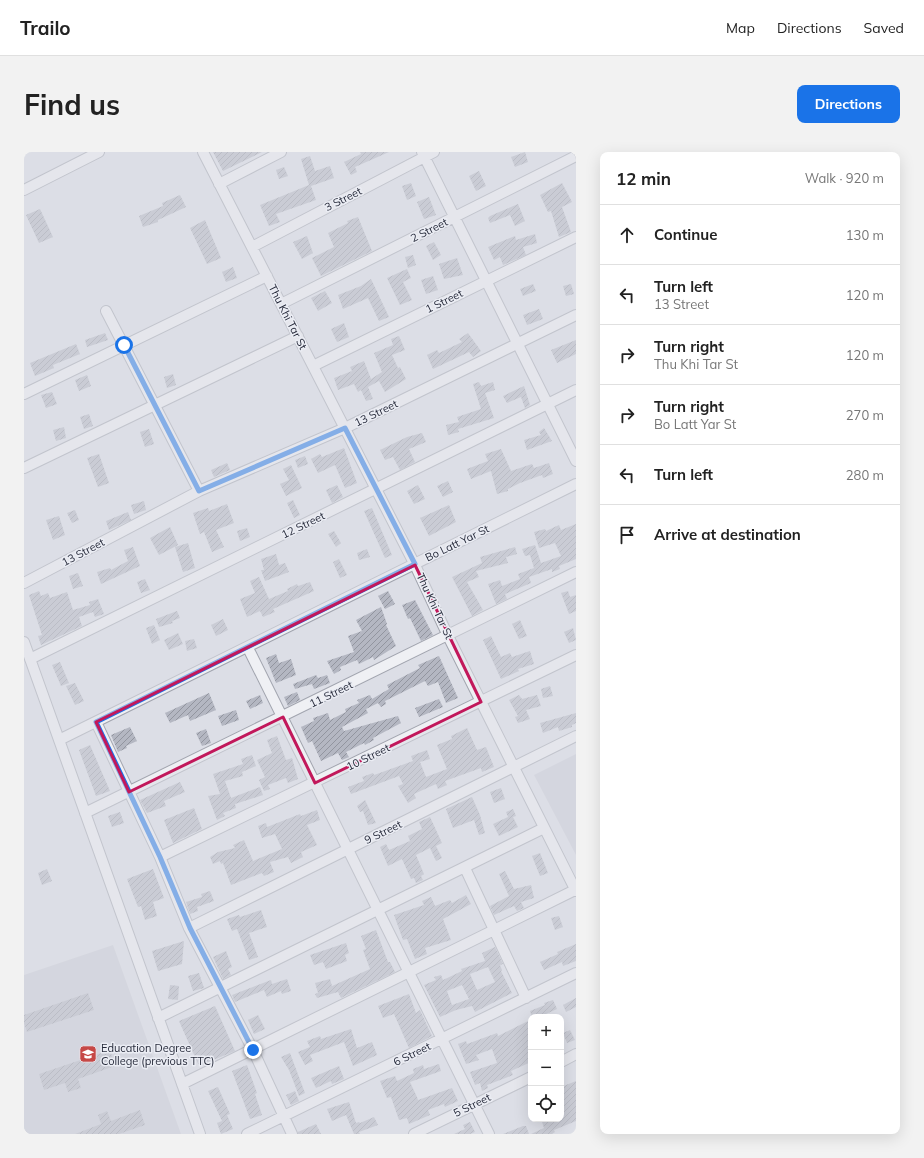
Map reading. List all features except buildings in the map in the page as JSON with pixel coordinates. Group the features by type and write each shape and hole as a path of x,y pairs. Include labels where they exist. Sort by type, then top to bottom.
{"street":[{"path":"24,190 99,152"},
{"name":"Thu Khi Tar St","path":"203,152 415,564 448,636 576,891"},
{"path":"219,184 281,152"},
{"name":"3 Street","path":"252,247 424,154 434,152"},
{"path":"424,154 576,461"},
{"name":"2 Street","path":"281,304 576,156"},
{"name":"1 Street","path":"313,366 576,237"},
{"path":"24,394 266,276"},
{"path":"106,310 199,491"},
{"name":"13 Street","path":"24,584 199,491 345,428 576,314"},
{"path":"24,468 298,336"},
{"name":"12 Street","path":"30,659 576,390"},
{"name":"Bo Latt Yar St","path":"59,740 248,648 576,484"},
{"name":"11 Street","path":"85,813 576,572"},
{"path":"24,642 200,1134"},
{"path":"248,648 489,1134"},
{"name":"10 Street","path":"160,857 576,655"},
{"path":"96,722 160,857 190,928 253,1050 292,1134"},
{"name":"9 Street","path":"190,928 576,736"},
{"path":"158,1018 379,911 544,828"},
{"path":"465,868 526,998"},
{"path":"182,1084 576,891"},
{"name":"6 Street","path":"247,1134 576,973"},
{"path":"564,1060 576,1054"},
{"name":"5 Street","path":"414,1134 528,1078"}],"highlighted area":[{"path":"415,565 481,702 315,783 283,717 129,792 96,722"}],"shaded area":[{"path":"576,754 576,855 534,775"},
{"name":"Education Degree College (previous TTC)","path":"113,945 181,1134 24,1134 24,975"}],"place":[{"name":"Education Degree College (previous TTC)","path":"88,1054"}],"route":[{"path":"124,345 199,491 345,428 415,564 96,722 160,857 190,928 253,1050"}]}
